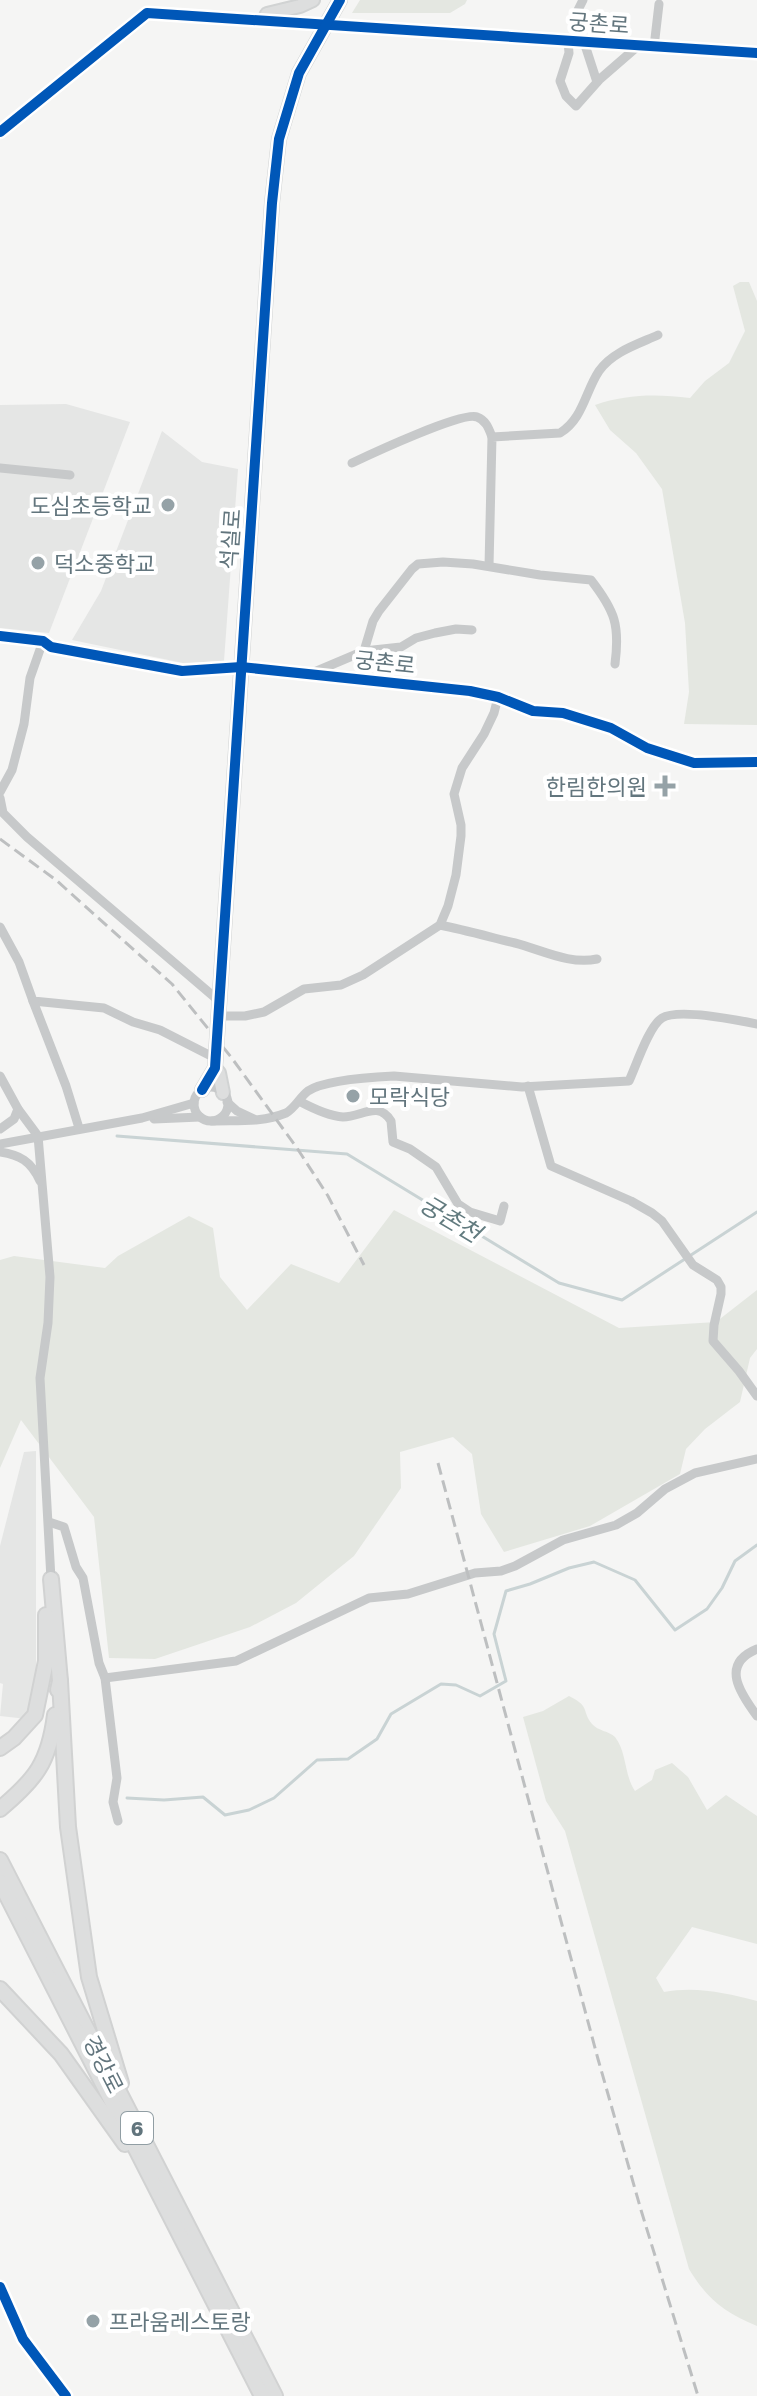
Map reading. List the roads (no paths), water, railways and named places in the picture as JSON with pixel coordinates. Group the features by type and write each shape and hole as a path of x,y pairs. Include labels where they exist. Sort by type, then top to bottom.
{"main road":[{"path":"51,1579 68,1827 89,1977 137,2128"},
{"path":"0,1748 35,1715 46,1661 46,1614 51,1579"},
{"path":"0,1809 26,1787 44,1761 53,1732 60,1681"},
{"name":"경강로","path":"0,1860 275,2396"},
{"name":"경강로","path":"0,1882 262,2396"},
{"path":"0,1989 61,2054 150,2180"}],"street":[{"path":"264,20 267,14 313,0"},
{"name":"석실로","path":"194,1103 208,1082 215,1063 272,203 279,139 299,73 340,0"},
{"path":"583,0 577,12 576,42 597,82"},
{"path":"654,47 659,4"},
{"name":"궁촌로","path":"0,132 147,13 757,53"},
{"path":"576,42 560,81 566,96 576,106 597,82 638,46"},
{"path":"492,437 560,433 583,407 595,379 607,362 658,335"},
{"path":"352,463 419,433 465,417 474,415 482,419 492,437 489,566"},
{"path":"0,468 70,475"},
{"path":"364,651 379,611 412,569 427,562 489,566 591,580 603,595 619,634 615,664"},
{"path":"309,674 364,651 401,647 416,638 435,633 472,630"},
{"name":"궁촌로","path":"0,636 43,641 51,647 182,671 241,667 470,691 498,697 533,711 563,713 611,728 647,748 694,763 757,762"},
{"path":"43,641 30,678 24,724 12,770 0,795 3,813 219,1001"},
{"path":"218,1016 264,1012 304,989 341,985 363,975 440,925 456,875 461,836 454,794 462,768 484,734 498,697"},
{"path":"440,925 573,960 584,962 597,959"},
{"path":"0,927 19,962 79,1128"},
{"path":"33,1001 104,1008 133,1022 160,1030 215,1063 225,1097 225,1112 212,1121"},
{"path":"142,1118 262,1120 289,1112 309,1090 374,1077 528,1086 629,1081 660,1019 675,1014 690,1014 757,1024"},
{"path":"1,1081 38,1136 50,1277 48,1323 40,1378 51,1579"},
{"path":"528,1086 551,1166 652,1213 662,1221 691,1262 717,1280 721,1287 713,1341 750,1383 757,1396"},
{"path":"202,1090 213,1088 248,1118 262,1120"},
{"path":"299,1101 340,1117 372,1109 381,1111 391,1121 393,1142 410,1149 436,1167 458,1204 470,1212 500,1221 504,1206"},
{"path":"0,1144 142,1118 194,1103 200,1117"},
{"path":"0,1129 14,1119 18,1109"},
{"path":"0,1152 18,1155 28,1162 42,1188"},
{"path":"105,1678 236,1661 369,1598 408,1594 475,1573 501,1571 515,1566 563,1540 616,1525 637,1513 665,1489 695,1473 757,1459"},
{"path":"49,1522 64,1527 76,1567 83,1578 99,1663 105,1678 117,1778 113,1802 118,1821"},
{"path":"757,1649 738,1660 736,1672 737,1686 757,1716"}],"waterway":[{"name":"궁촌천","path":"117,1136 347,1154 559,1283 622,1300 757,1212"},
{"path":"127,1798 164,1800 203,1797 225,1815 249,1810 274,1798 317,1760 348,1759 377,1739 391,1714 441,1684 456,1685 480,1696 506,1681 494,1634 506,1591 594,1562 635,1580 675,1630 707,1609 735,1561 757,1545"}],"railway":[{"path":"0,839 56,880 172,984 231,1057 297,1148 328,1196 364,1265"},
{"path":"438,1463 598,2059 698,2396"}],"place":[{"name":"도심초등학교","path":"168,505"},
{"name":"덕소중학교","path":"38,563"},
{"name":"한림한의원","path":"665,786"},
{"name":"모락식당","path":"353,1096"},
{"name":"프라움레스토랑","path":"93,2321"}]}
